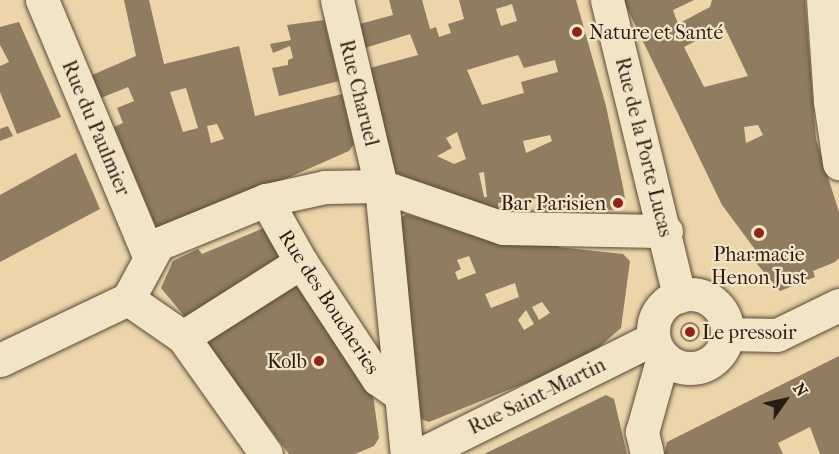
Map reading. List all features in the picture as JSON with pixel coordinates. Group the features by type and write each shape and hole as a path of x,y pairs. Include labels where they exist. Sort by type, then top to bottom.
{"street":[{"name":"Rue du Paulmier","path":"42,0 149,256"},
{"name":"Rue Charuel","path":"337,0 381,186"},
{"name":"Rue de la Porte Lucas","path":"607,0 666,231 679,296"},
{"path":"823,0 830,102 839,163"},
{"path":"0,360 128,299 149,256 158,244 266,200 325,187 381,186 503,228 666,231"},
{"name":"Rue des Boucheries","path":"381,186 407,454"},
{"name":"Rue des Boucheries","path":"266,200 301,262 378,379 401,395"},
{"path":"183,338 301,262"},
{"path":"647,454 642,432 658,348 655,317 661,308 679,296 690,294 713,302 721,310 727,334 720,354 703,367 682,368 658,348"},
{"path":"128,299 183,338 266,454"},
{"path":"727,334 777,335 839,305"},
{"name":"Rue Saint-Martin","path":"421,454 658,348"}],"building":[{"path":"124,0 149,0 164,64 239,46 255,116 342,94 354,144 349,151 162,233 157,230 114,127 123,123 117,108 134,101 128,87 101,98 92,75 136,56","holes":["186,88 198,128 183,132 170,92","217,124 224,139 211,143 207,126"]},
{"path":"389,0 422,0 430,29 436,27 439,37 451,33 448,24 464,19 459,0 576,0 606,106 623,187 625,199 619,210 540,208 539,198 498,203 498,216 395,175 370,68 418,55 410,34 365,48 360,24 393,15","holes":["512,4 517,21 501,26 496,9","518,55 524,68 555,60 558,72 521,82 524,93 482,105 467,70","457,132 466,159 454,164 437,156 452,148 446,138","550,135 552,141 526,153 523,141","484,172 487,197 484,197 479,173"]},
{"path":"623,0 694,0 673,10 678,24 710,7 712,0 805,0 816,139 839,212 839,258 813,271 815,277 780,291 751,257 757,252 722,205","holes":["724,26 748,76 704,87 684,47","758,125 763,135 746,143 744,127"]},
{"path":"324,20 339,81 279,96 272,68 288,65 288,60 293,58 290,46 273,53 270,44 291,40 287,25"},
{"path":"19,22 61,117 17,134 0,92 0,66 9,62 0,45 0,27"},
{"path":"8,126 13,136 0,141 0,129"},
{"path":"76,153 100,209 0,262 0,195"},
{"path":"406,214 462,230 557,239 558,247 623,254 630,261 621,328 597,349 568,366 429,422 421,419 397,221","holes":["469,256 476,273 458,280 455,272 461,269 457,260","515,283 519,297 491,308 485,294","542,302 550,313 539,320 532,307","526,310 534,324 524,330 518,320"]},
{"path":"266,227 288,252 190,323 161,288 173,261 198,249 202,254"},
{"path":"294,276 373,395 379,438 374,446 355,454 289,454 200,336"},
{"name":"Le pressoir","path":"690,322 697,325 700,332 697,339 690,342 683,339 680,332 683,325"},
{"path":"839,356 839,454 820,454 810,427 778,443 783,454 664,454 667,442"},
{"path":"606,395 614,399 627,454 484,454"}],"place":[{"name":"Nature et Santé","path":"577,32"},
{"name":"Bar Parisien","path":"618,203"},
{"name":"Pharmacie Henon Just","path":"759,233"},
{"name":"Le pressoir","path":"690,332"},
{"name":"Kolb","path":"319,361"}]}
